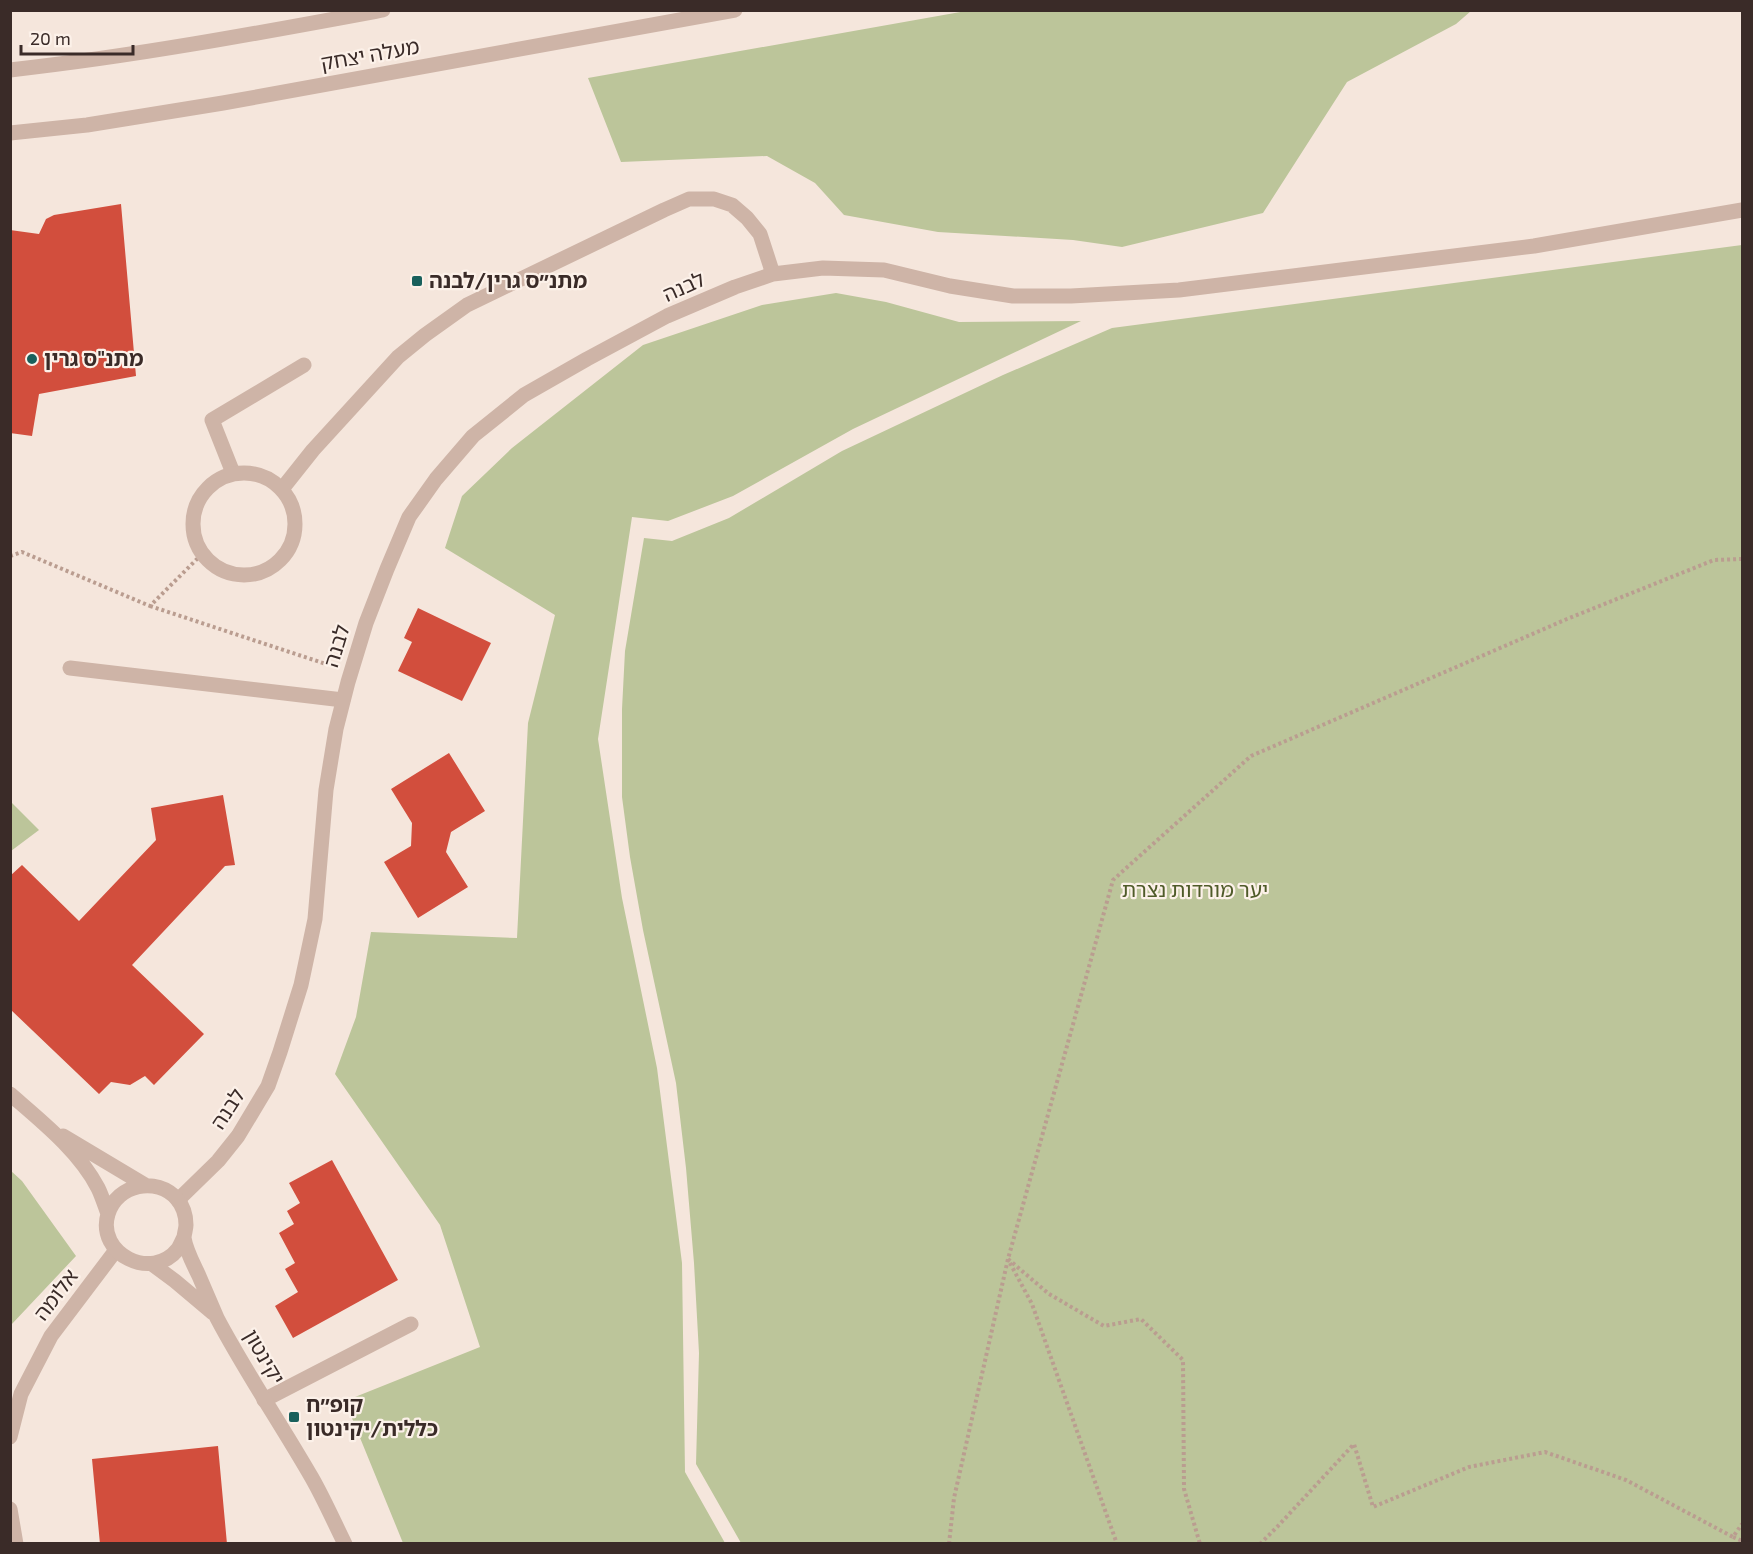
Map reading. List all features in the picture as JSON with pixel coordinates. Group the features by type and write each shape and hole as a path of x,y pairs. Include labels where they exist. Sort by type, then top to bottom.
{"street":[{"name":"מעלה יצחק","path":"10,70 79,63 180,47 383,10"},
{"name":"מעלה יצחק","path":"10,133 87,125 223,103 735,10"},
{"path":"282,489 313,450 390,365 425,335 467,305 689,199 714,199 732,205 747,218 760,234 773,274"},
{"name":"לבנה","path":"178,1200 218,1161 238,1136 268,1086 280,1052 301,985 315,919 326,790 336,729 366,623 409,517 436,479 473,436 524,395 667,316 735,287 773,274 823,268 884,270 950,286 1012,296 1071,296 1179,290 1534,246 1743,210"},
{"path":"233,473 212,420 304,365"},
{"path":"247,472 272,480 282,489 291,504 295,519 294,536 287,551 276,564 262,572 245,575 229,573 214,566 202,554 194,540 192,522 195,505 210,485 233,473 247,472"},
{"path":"70,668 343,700"},
{"path":"10,1094 48,1127 85,1167 99,1189 108,1215"},
{"path":"48,1127 145,1185"},
{"path":"157,1186 169,1191 178,1200 184,1212 186,1224 184,1237 178,1249 170,1257 152,1264 136,1263 125,1259 109,1240 108,1215 113,1203 132,1187 157,1186"},
{"name":"יקינטון","path":"184,1237 217,1317 313,1480 345,1544"},
{"name":"אלומה","path":"10,1437 21,1394 51,1335 116,1250"},
{"name":"יקינטון","path":"152,1264 217,1317"},
{"path":"264,1400 411,1324"},
{"path":"10,1509 16,1544"}],"path":[{"path":"10,556 22,552 150,606 351,672"},
{"path":"150,606 202,554"},
{"path":"949,1544 954,1498 1008,1259 1113,880 1251,756 1568,619 1714,560 1743,559"},
{"path":"1008,1259 1032,1304 1118,1544"},
{"path":"1008,1259 1049,1294 1104,1326 1141,1319 1183,1360 1184,1489 1200,1544"},
{"path":"1260,1544 1354,1444 1373,1507 1469,1467 1545,1452 1626,1480 1743,1541"},
{"path":"1733,1536 1743,1524"}],"green space":[{"path":"966,11 1471,11 1456,24 1347,82 1263,213 1122,247 1073,240 938,232 844,215 815,183 767,156 621,162 588,78"},
{"name":"יער מורדות נצרת","path":"1742,245 1742,1543 741,1543 696,1464 699,1353 686,1168 676,1083 643,930 622,797 622,709 625,651 644,538 672,541 729,518 842,451 1003,375 1112,328"},
{"path":"836,293 886,302 959,322 1081,321 853,429 733,496 668,521 632,517 598,739 622,898 657,1068 682,1263 685,1472 725,1543 403,1543 345,1401 480,1347 440,1225 335,1074 356,1017 371,932 517,938 528,723 555,615 445,548 462,496 512,448 643,345 762,305"},
{"path":"11,802 39,830 11,851"},
{"path":"10,1170 22,1181 76,1256 11,1325"}],"building":[{"path":"121,204 136,376 39,394 32,436 10,433 10,230 39,234 46,219 54,215"},
{"path":"418,608 491,643 462,701 398,671 412,642 404,638"},
{"path":"449,753 485,811 451,832 446,852 468,887 418,918 384,862 411,846 412,823 391,789"},
{"path":"223,795 235,865 225,866 132,965 204,1034 154,1085 145,1076 130,1085 111,1082 99,1094 10,1009 10,876 22,865 79,921 156,840 151,808"},
{"path":"332,1160 398,1280 293,1338 275,1306 298,1292 285,1269 295,1263 279,1233 294,1224 287,1211 300,1203 289,1183"},
{"path":"218,1446 227,1544 100,1544 92,1459"}],"place":[{"name":"מתנ״ס גרין/לבנה","path":"417,281"},
{"name":"מתנ\"ס גרין","path":"32,359"},
{"name":"קופ״ח כללית/יקינטון","path":"294,1417"}]}
